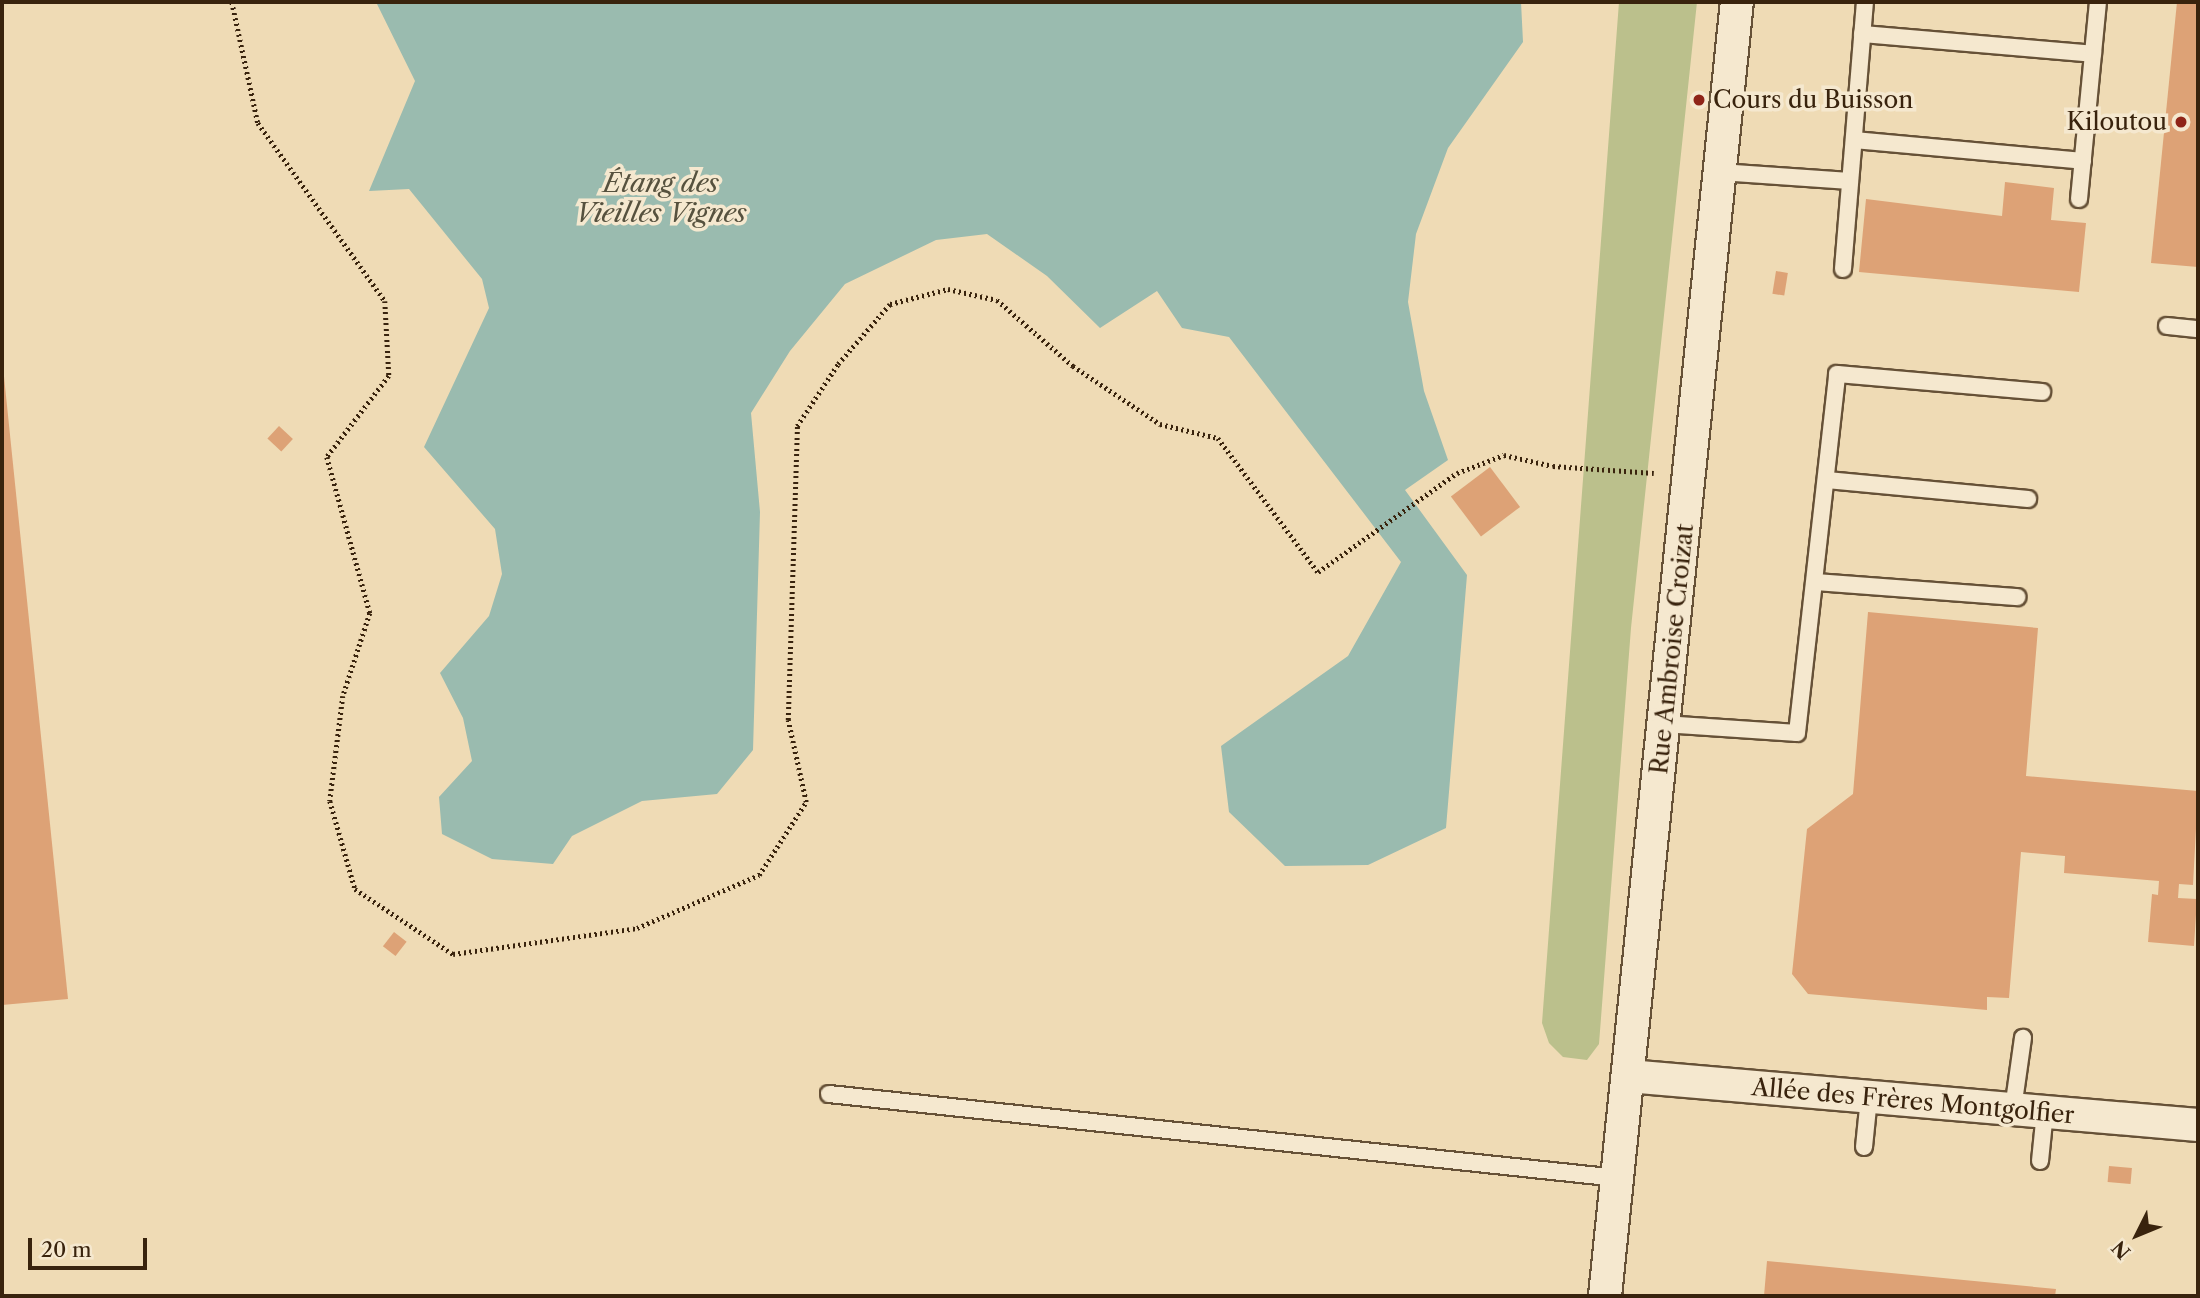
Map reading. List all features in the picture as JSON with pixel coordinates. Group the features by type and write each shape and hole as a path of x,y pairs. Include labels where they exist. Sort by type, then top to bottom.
{"street":[{"name":"Rue Ambroise Croizat","path":"1605,1296 1737,2"},
{"name":"Allée des Frères Montgolfier","path":"1628,1076 2198,1125"}],"lane":[{"path":"1843,268 1865,2"},
{"path":"2079,199 2098,2"},
{"path":"1862,34 2093,54"},
{"path":"1854,140 2083,161"},
{"path":"1720,173 1850,181"},
{"path":"2167,326 2198,329"},
{"path":"1664,724 1797,733 1838,374 2042,392"},
{"path":"1827,480 2028,499"},
{"path":"1816,582 2017,597"},
{"path":"2013,1109 2023,1038"},
{"path":"829,1094 1617,1178"},
{"path":"1864,1147 1869,1098"},
{"path":"2040,1161 2045,1112"}],"path":[{"path":"232,2 258,123 385,301 389,376 327,457 370,613 343,696 330,800 355,889 453,954 637,928 759,875 806,802 788,720 797,426 838,364 890,304 948,289 997,300 1073,366 1160,424 1218,438 1318,572 1457,472 1504,455 1553,466 1689,475"}],"green space":[{"path":"1619,2 1697,2 1631,628 1599,1044 1587,1060 1563,1057 1549,1043 1542,1023"}],"water":[{"name":"Étang des Vieilles Vignes","path":"376,2 1521,2 1523,42 1448,148 1416,234 1408,302 1424,391 1448,460 1405,490 1467,575 1446,828 1368,865 1285,866 1229,812 1221,746 1348,656 1401,562 1229,337 1182,328 1157,291 1100,328 1047,276 987,234 936,240 845,284 790,351 751,413 760,512 753,750 717,794 642,801 572,836 553,864 492,859 442,834 439,797 472,761 463,718 440,673 489,616 502,574 495,529 424,447 489,308 482,279 409,189 369,191 415,81"}],"building":[{"name":"Kiloutou","path":"2177,2 2198,2 2198,267 2151,263"},
{"path":"2005,182 2054,188 2051,220 2086,223 2079,292 1859,272 1866,199 2002,216"},
{"path":"1776,271 1788,273 1784,296 1772,294"},
{"path":"2,357 68,999 2,1005"},
{"path":"279,426 293,439 281,451 267,438"},
{"path":"1490,467 1520,507 1481,536 1451,496"},
{"path":"1868,612 2038,628 2026,776 2198,791 2193,885 2179,884 2178,898 2197,899 2194,946 2148,942 2152,894 2158,895 2159,881 2064,873 2065,856 2021,852 2009,998 1987,997 1987,1010 1808,994 1792,974 1807,829 1853,794"},
{"path":"394,932 407,942 396,956 383,946"},
{"path":"2109,1166 2132,1168 2131,1184 2108,1182"},
{"path":"1767,1261 2056,1289 2055,1296 1764,1296"}],"place":[{"name":"Cours du Buisson","path":"1699,100"},
{"name":"Kiloutou","path":"2181,122"}]}
